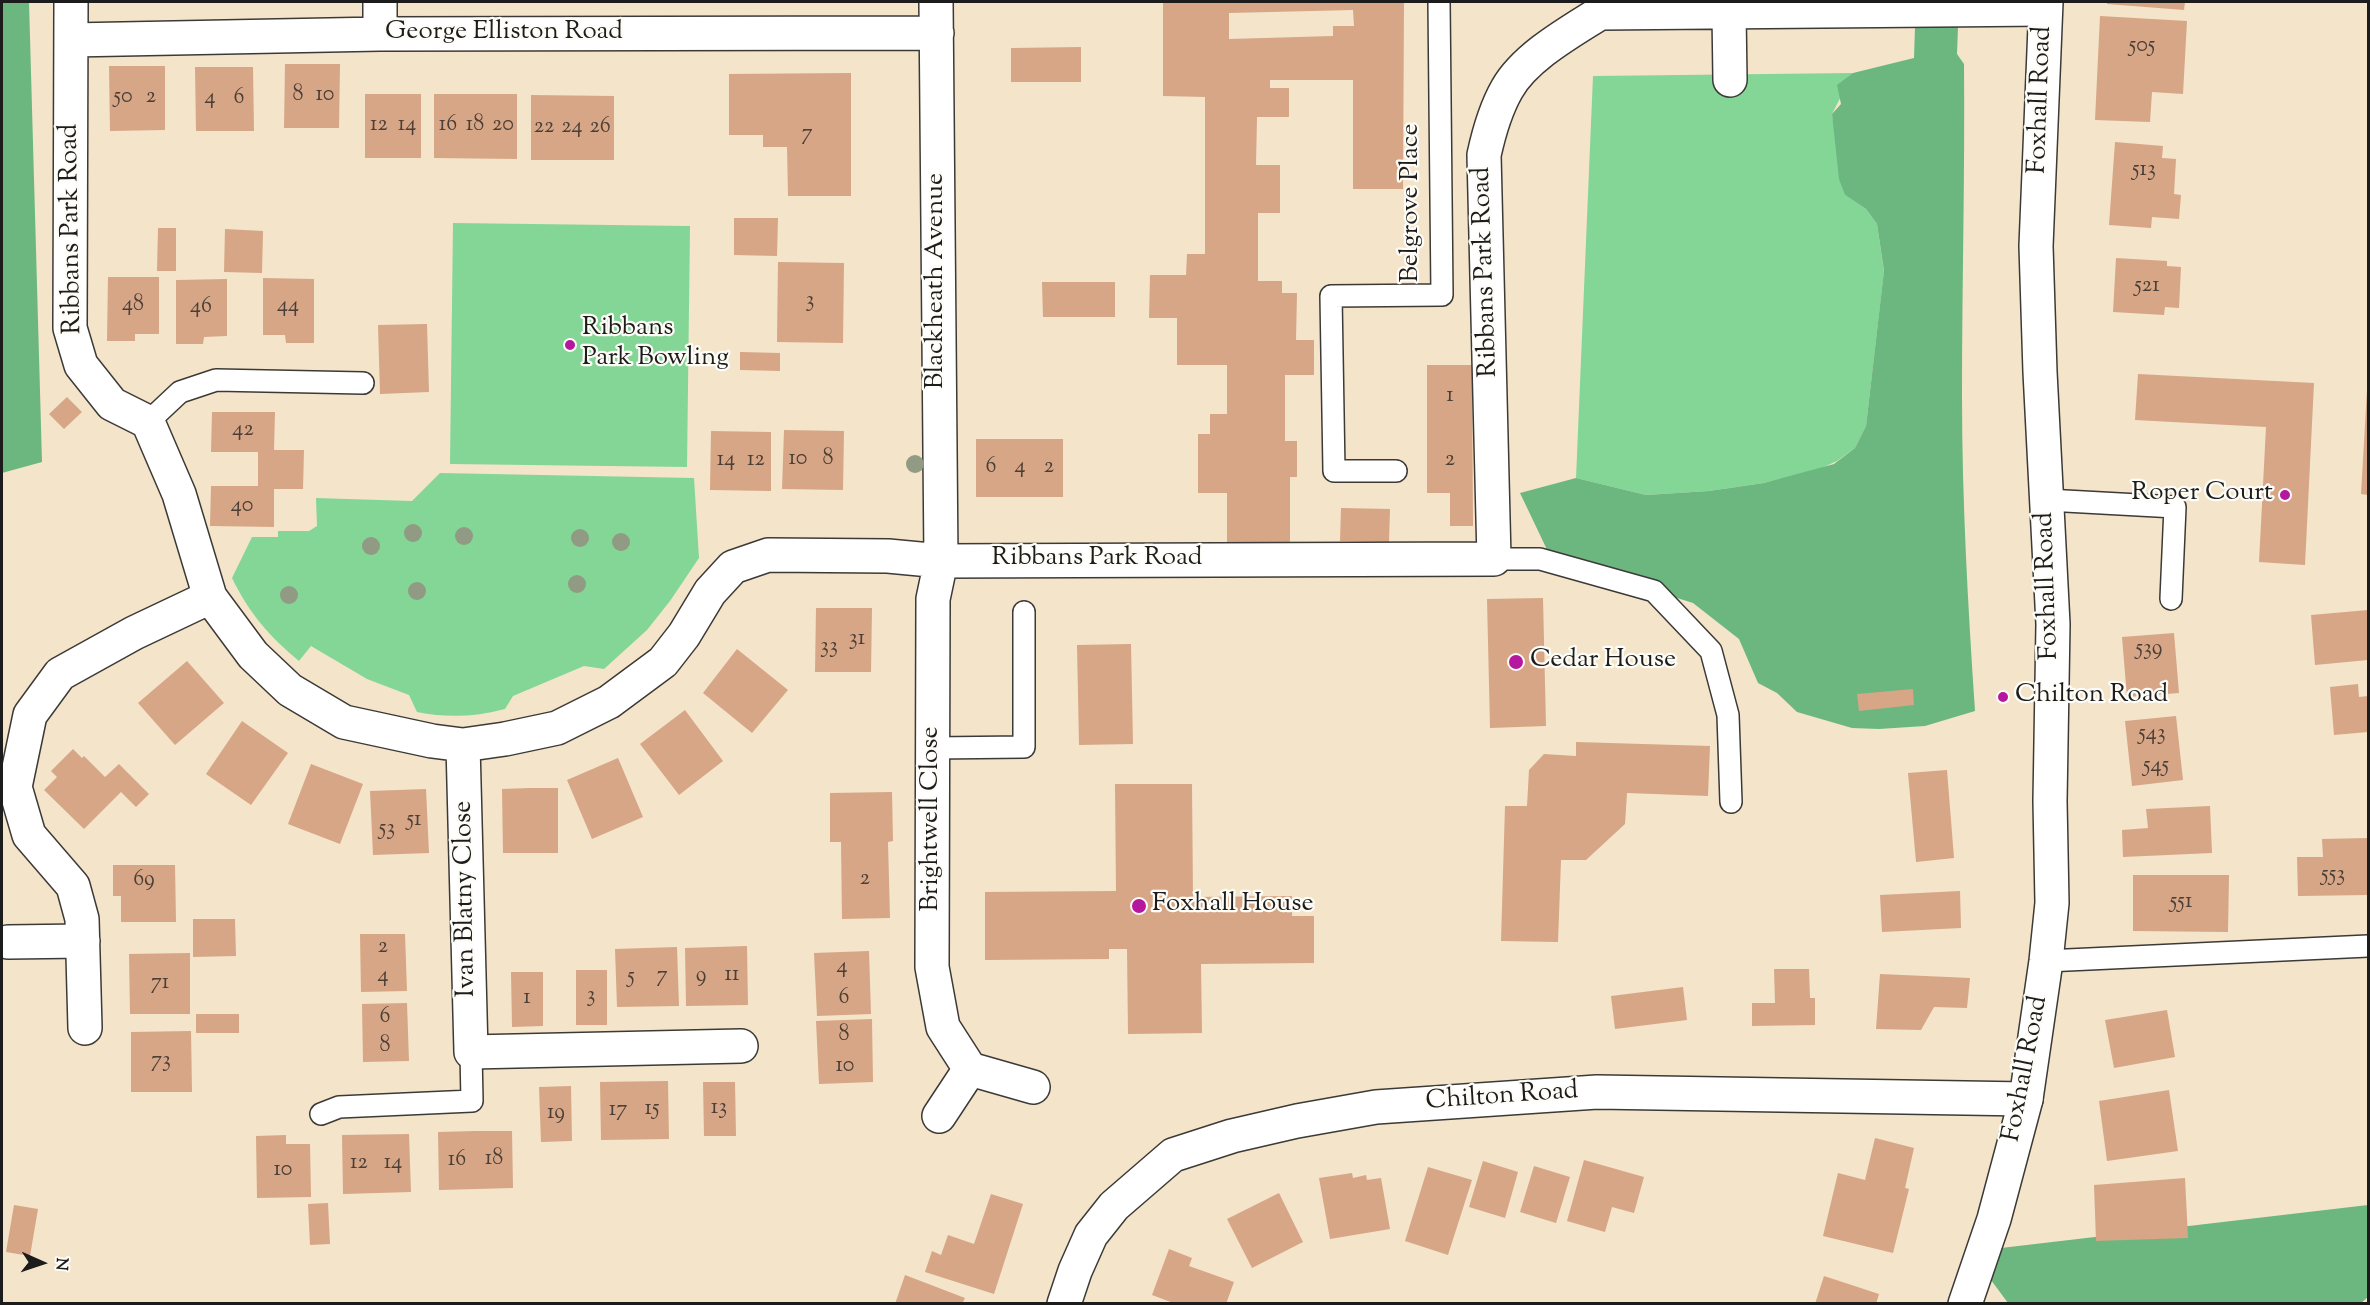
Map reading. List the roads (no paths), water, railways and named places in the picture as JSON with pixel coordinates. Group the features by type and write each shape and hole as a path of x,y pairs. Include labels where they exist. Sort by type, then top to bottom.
{"street":[{"name":"Ribbans Park Road","path":"71,2 70,328 81,365 112,404 148,422 179,494 210,597 253,655 290,690 344,722 432,741 463,745 505,740 557,728 609,702 663,662 684,635 710,592 733,567 768,555 888,556 940,561 1494,559 1484,155 1491,124 1508,87 1534,58 1591,7"},
{"path":"380,2 380,34"},
{"path":"1591,7 2045,5"},
{"name":"Foxhall Road","path":"1965,1304 1994,1219 2026,1098 2046,962 2052,903 2050,801 2053,624 2036,246 2045,5"},
{"path":"1729,7 1730,80"},
{"name":"George Elliston Road","path":"71,40 380,34 936,17"},
{"name":"Blackheath Avenue","path":"936,17 940,561"},
{"name":"Brightwell Close","path":"940,561 933,599 933,968 943,1027 970,1069"},
{"path":"85,1028 82,919 73,886 29,835 8,788 30,715 60,674 134,633 210,597"},
{"name":"Ivan Blatny Close","path":"463,745 471,1053"},
{"path":"8,942 83,940"},
{"path":"471,1053 741,1046"},
{"path":"939,1116 970,1069 1033,1087"},
{"name":"Chilton Road","path":"1064,1304 1091,1235 1114,1206 1173,1155 1232,1136 1297,1121 1376,1107 1597,1092 2026,1098"}],"lane":[{"name":"Belgrove Place","path":"1396,471 1334,471 1332,296 1442,295 1439,2"},
{"path":"148,422 180,392 216,380 363,382"},
{"path":"2046,500 2175,507 2171,599"},
{"path":"1494,559 1540,559 1654,591 1712,651 1728,715 1731,802"},
{"path":"933,748 1024,747 1024,612"},
{"path":"2046,962 2368,946"},
{"name":"Ivan Blatny Close","path":"321,1114 339,1107 472,1101 471,1053"}],"place":[{"name":"Ribbans Park Bowling","path":"570,345"},
{"name":"Roper Court","path":"2285,495"},
{"name":"Cedar House","path":"1516,662"},
{"name":"Chilton Road","path":"2003,697"},
{"name":"Foxhall House","path":"1139,906"}]}
